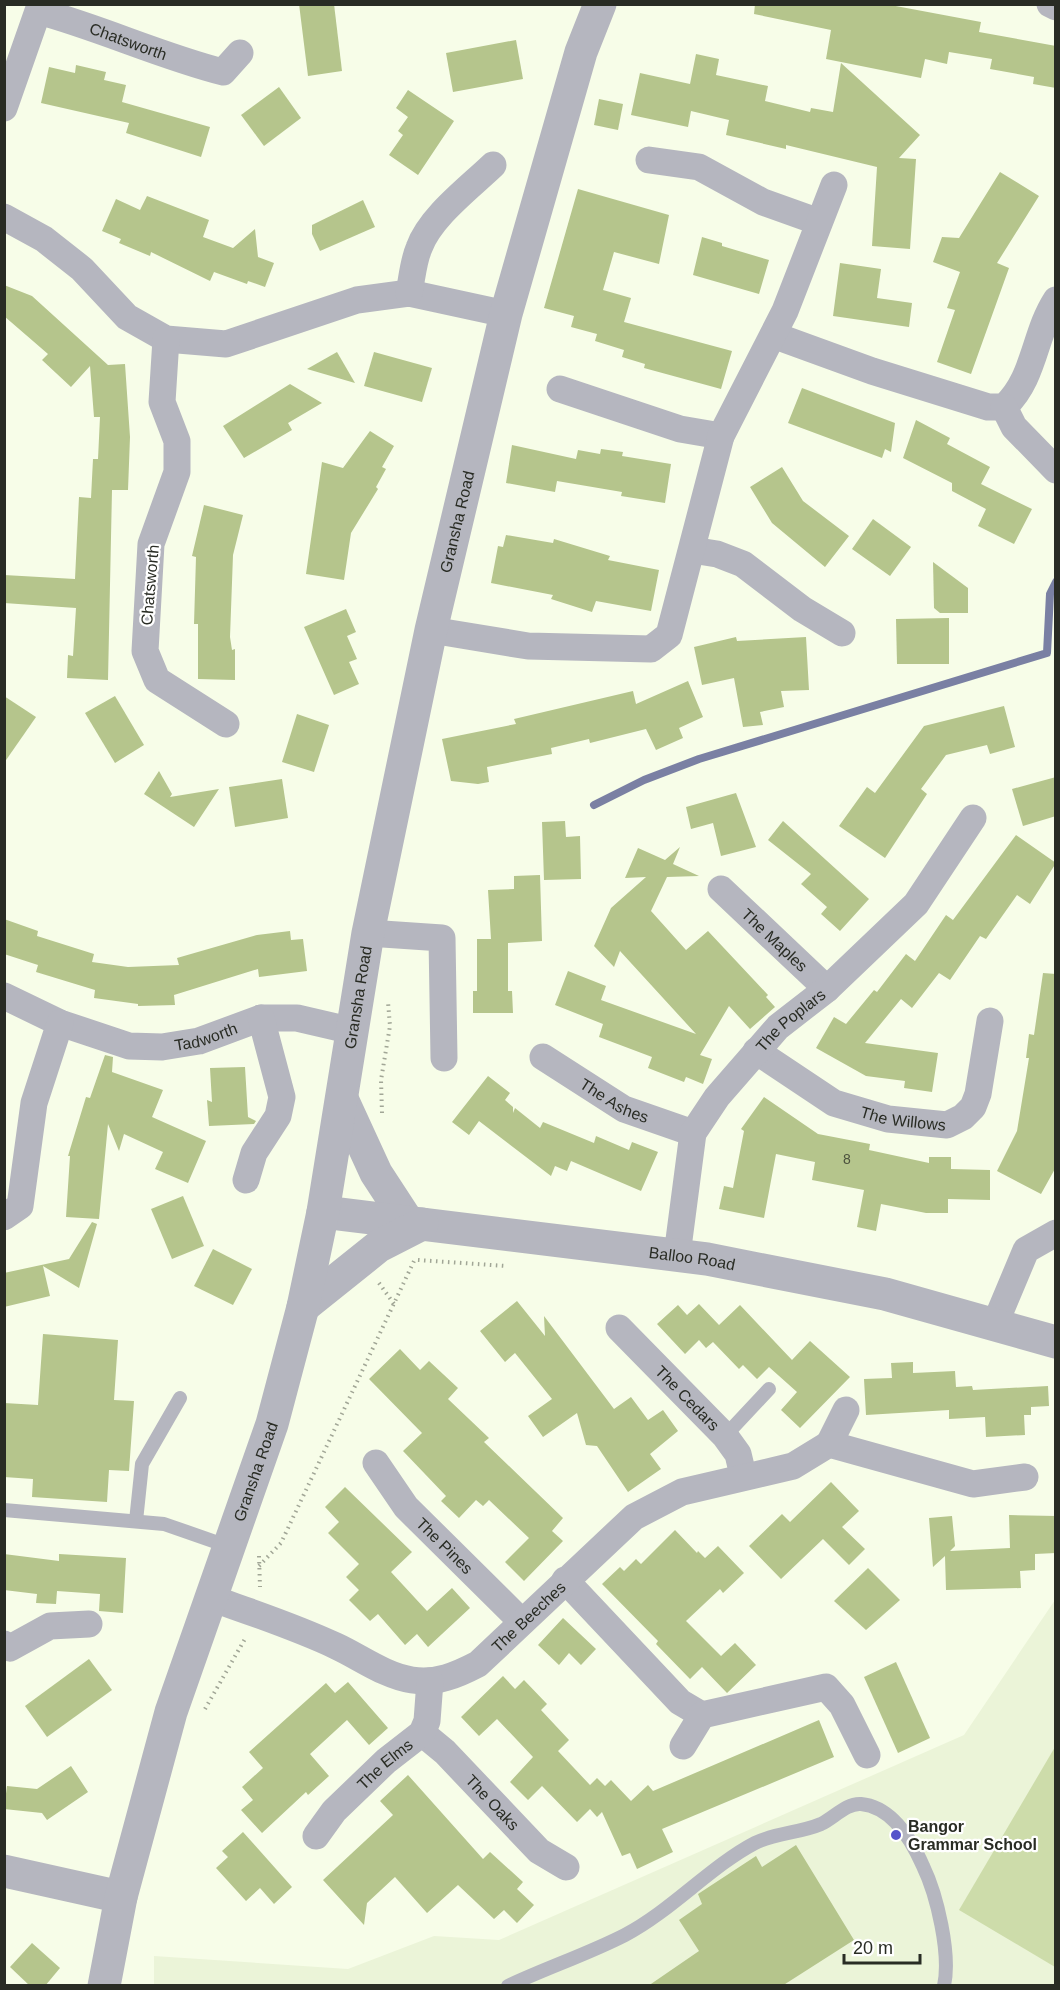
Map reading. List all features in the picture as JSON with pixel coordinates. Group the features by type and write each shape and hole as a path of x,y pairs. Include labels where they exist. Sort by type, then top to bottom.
{"street":[{"name":"Gransha Road","path":"104,1986 121,1897 171,1712 211,1599 245,1546 272,1424 303,1307 323,1212 368,933 431,630 506,314 581,51 600,4"},
{"path":"1050,4 1056,7"},
{"name":"Chatsworth","path":"4,108 38,11 89,25 179,60 223,72 240,53"},
{"path":"649,160 699,167 763,202 819,222"},
{"path":"409,293 419,247 431,225 493,165"},
{"path":"431,630 528,646 651,649 669,635 722,436 785,311 834,185"},
{"path":"4,217 44,239 82,269 127,317 166,339 226,344 357,300 409,293 506,314"},
{"path":"773,335 883,374 988,406 1004,407 1015,397 1025,378 1056,300"},
{"name":"Chatsworth","path":"166,339 162,402 177,441 177,472 151,544 145,651 157,680 226,724"},
{"path":"560,389 680,429 722,436"},
{"path":"1004,407 1014,427 1056,470"},
{"path":"692,549 717,554 743,564 802,609 842,633"},
{"name":"The Poplars","path":"676,1255 693,1133 717,1097 778,1027 827,989 916,904 973,818"},
{"name":"The Maples","path":"721,889 827,989"},
{"path":"368,933 442,938 444,1058"},
{"name":"Tadworth","path":"4,996 60,1023 129,1046 162,1047 199,1041 261,1018 297,1018 353,1031"},
{"path":"246,1180 254,1154 278,1116 282,1097 261,1018"},
{"name":"The Willows","path":"756,1051 834,1103 888,1119 947,1125 963,1117 973,1107 978,1094 990,1021"},
{"path":"4,1217 20,1206 34,1103 60,1023"},
{"name":"The Ashes","path":"543,1057 624,1109 693,1133"},
{"path":"303,1307 379,1246 415,1223 376,1173 342,1099"},
{"name":"Balloo Road","path":"323,1212 676,1255 885,1294 1056,1342"},
{"path":"995,1324 1026,1250 1056,1233"},
{"name":"The Cedars","path":"619,1328 724,1436 738,1454 744,1476"},
{"path":"846,1410 829,1444 973,1484 1025,1476"},
{"name":"The Beeches","path":"211,1599 335,1645 394,1675 412,1680 430,1681 454,1677 478,1664 521,1621 634,1517 682,1492 793,1466 829,1444"},
{"name":"The Pines","path":"376,1463 406,1507 521,1621"},
{"path":"565,1580 680,1702 702,1715 826,1688 842,1705 867,1755"},
{"path":"4,1644 10,1648 50,1626 89,1624"},
{"name":"The Elms","path":"316,1836 334,1811 386,1761 422,1733 428,1721 430,1681"},
{"path":"683,1746 702,1715"},
{"name":"The Oaks","path":"422,1733 445,1752 539,1851 566,1867"},
{"path":"4,1871 121,1897"}],"lane":[{"path":"724,1436 769,1389"},
{"path":"136,1521 142,1464 180,1398"},
{"path":"4,1510 164,1524 245,1546"},
{"path":"508,1986 624,1935 756,1843 823,1823 839,1811 861,1804 883,1812 900,1826 925,1869 941,1927 946,1975 944,1986"}],"path":[{"path":"383,1119 381,1080 390,1026 387,995"},
{"path":"404,1263 415,1260 518,1267"},
{"path":"258,1566 281,1543 415,1260"},
{"path":"377,1280 394,1304"},
{"path":"204,1710 240,1650 256,1614 261,1583 258,1566 245,1546"}],"shaded area":[{"name":"Bangor Grammar School","path":"1055,1600 1055,1985 154,1986 154,1956 348,1969 434,1936 499,1940 964,1735"}],"green space":[{"path":"1055,1747 1055,1967 959,1910"}],"building":[{"path":"299,4 334,4 342,71 308,76"},
{"path":"755,4 885,4 981,22 979,32 1056,46 1056,88 1033,84 1034,77 990,69 992,59 949,52 947,64 925,59 921,78 826,59 831,30 754,14"},
{"path":"516,40 523,79 453,92 446,53"},
{"path":"696,54 719,59 716,75 768,86 765,101 810,112 811,108 833,112 841,63 920,135 899,158 916,159 910,249 872,246 877,167 786,145 786,149 726,135 729,120 691,111 688,127 631,115 640,73 690,84"},
{"path":"76,65 106,72 104,80 126,85 122,102 210,127 201,157 126,133 129,123 41,103 49,67 75,73"},
{"path":"279,87 301,118 264,146 241,115"},
{"path":"408,90 454,121 418,175 389,155 403,135 398,131 408,117 396,108"},
{"path":"599,99 623,104 618,130 594,125"},
{"path":"1000,172 1039,196 997,263 1009,268 971,374 937,362 955,310 947,308 960,272 933,262 942,237 959,238"},
{"path":"578,189 669,215 659,264 614,252 603,290 631,298 624,322 732,351 721,389 644,368 645,364 622,357 624,350 595,341 597,334 571,327 574,316 544,308"},
{"path":"147,196 209,220 203,237 233,248 255,229 258,257 274,263 265,287 248,281 247,284 214,272 210,281 151,252 150,256 119,243 121,239 102,231 116,199 140,210"},
{"path":"363,200 375,227 320,251 312,234 312,225"},
{"path":"702,237 722,243 722,246 769,260 759,294 693,275"},
{"path":"840,263 881,269 877,298 912,303 909,327 833,316"},
{"path":"4,285 32,296 108,365 125,364 130,437 128,490 112,490 108,680 67,678 68,655 73,656 76,608 4,603 4,575 75,579 79,497 91,498 93,459 98,459 100,417 94,417 90,366 71,387 42,360 48,354 4,316"},
{"path":"337,352 355,383 307,369"},
{"path":"374,352 432,368 422,402 364,386"},
{"path":"290,384 322,403 288,423 292,430 244,458 223,426"},
{"path":"802,388 895,423 891,452 885,449 882,458 788,423"},
{"path":"916,420 950,438 947,444 990,467 981,484 1032,509 1014,544 978,526 986,509 952,491 952,483 903,458"},
{"path":"370,431 394,446 382,467 386,469 376,487 378,489 351,533 344,580 306,574 322,462 343,468"},
{"path":"512,445 576,459 578,450 600,454 601,449 623,452 622,456 671,464 665,503 621,496 622,492 557,481 555,492 506,483"},
{"path":"782,467 803,501 849,536 825,567 772,523 750,487"},
{"path":"204,505 243,515 233,555 230,637 232,650 235,649 235,680 198,679 198,624 194,624 196,557 192,556"},
{"path":"873,519 911,547 890,576 852,549"},
{"path":"506,535 553,543 554,539 610,556 608,560 659,570 651,611 596,601 592,612 551,599 553,595 491,583 498,546 503,547"},
{"path":"933,562 968,588 968,613 940,613 934,608"},
{"path":"346,609 356,632 347,636 357,659 349,662 359,684 334,695 304,627"},
{"path":"949,618 949,664 897,664 896,619"},
{"path":"736,637 737,641 806,637 809,690 781,691 784,707 760,712 763,725 743,727 734,678 702,685 694,647"},
{"path":"688,681 703,717 679,728 683,738 656,750 646,729 590,743 589,739 551,748 552,754 487,767 489,782 478,784 451,781 442,739 516,724 514,719 633,691 636,704"},
{"path":"4,696 36,717 4,763"},
{"path":"115,696 144,745 115,763 85,713"},
{"path":"1004,706 1015,747 990,754 987,745 946,755 921,789 927,794 885,858 839,826 867,787 875,793 924,726"},
{"path":"297,714 329,725 314,772 282,762"},
{"path":"159,771 172,794 170,797 219,789 194,827 144,794"},
{"path":"1056,777 1056,816 1023,826 1012,789"},
{"path":"282,779 288,818 235,827 229,787"},
{"path":"736,793 756,847 721,856 713,823 691,829 686,807"},
{"path":"565,821 566,837 580,836 581,879 544,880 542,822"},
{"path":"783,821 869,899 840,931 821,914 827,907 801,884 811,874 768,840"},
{"path":"1016,835 1056,863 1030,904 1017,895 986,939 980,936 950,980 939,973 912,1008 901,999 865,1043 938,1053 932,1092 904,1088 905,1081 866,1076 816,1048 834,1017 846,1024 874,990 877,992 906,954 915,961 946,915 953,920"},
{"path":"680,847 673,864 699,876 667,877 651,911 686,950 708,931 768,995 766,997 775,1007 750,1029 729,1006 700,1055 712,1059 703,1084 686,1077 684,1082 648,1068 652,1057 599,1037 603,1024 555,1005 568,971 606,986 601,1000 696,1034 620,951 614,967 594,946 611,908 646,877 625,878 638,848 665,860"},
{"path":"540,875 542,941 508,943 508,991 512,991 513,1013 473,1013 473,991 477,991 477,939 491,939 488,890 514,889 514,876"},
{"path":"4,919 38,931 37,936 94,954 92,962 128,967 179,965 177,958 257,935 290,931 291,940 303,939 307,971 259,977 258,969 174,995 175,1005 138,1006 138,1004 94,998 95,990 36,972 38,965 4,954"},
{"path":"1043,973 1056,974 1056,1167 1041,1194 997,1171 1017,1131 1029,1058 1026,1058 1029,1034 1034,1035"},
{"path":"105,1055 113,1057 112,1072 163,1090 152,1117 206,1141 188,1183 155,1169 163,1152 124,1134 119,1151 108,1124 99,1219 66,1217 70,1156 68,1156 86,1097 90,1098"},
{"path":"245,1067 248,1117 256,1121 254,1124 209,1126 207,1100 212,1102 210,1068"},
{"path":"488,1076 510,1093 505,1100 513,1107 513,1113 515,1108 540,1128 543,1122 594,1143 596,1136 629,1150 632,1142 658,1152 641,1191 571,1161 567,1171 555,1166 551,1176 479,1121 469,1135 452,1122"},
{"path":"764,1097 818,1134 870,1144 869,1150 929,1163 929,1157 951,1157 951,1169 990,1170 990,1200 948,1199 948,1213 926,1213 881,1204 876,1231 857,1227 864,1190 812,1180 815,1162 776,1154 764,1218 719,1209 724,1186 733,1188 744,1131 741,1129"},
{"path":"183,1196 204,1246 172,1259 151,1209"},
{"path":"92,1222 97,1224 79,1288 43,1266 50,1296 4,1307 4,1273 69,1259"},
{"path":"213,1249 252,1269 233,1305 194,1286"},
{"path":"517,1301 545,1336 544,1316 614,1409 631,1397 648,1420 663,1410 678,1431 650,1454 661,1469 628,1492 597,1446 586,1445 577,1413 543,1437 528,1416 552,1399 515,1353 505,1362 480,1331"},
{"path":"699,1304 719,1325 740,1305 792,1360 810,1341 850,1377 800,1428 781,1410 797,1392 769,1367 757,1379 743,1365 739,1369 713,1342 706,1348 699,1340 685,1354 657,1324 678,1305 687,1315"},
{"path":"43,1334 118,1340 114,1400 134,1401 129,1471 109,1470 107,1502 32,1497 33,1479 4,1477 4,1403 38,1405"},
{"path":"400,1349 420,1370 429,1361 458,1388 448,1399 489,1438 484,1442 563,1518 552,1531 563,1541 524,1581 505,1562 529,1538 489,1500 483,1506 476,1500 459,1518 441,1501 446,1496 403,1451 422,1433 369,1379"},
{"path":"913,1362 913,1373 955,1371 956,1387 972,1386 973,1390 1048,1386 1049,1406 1031,1407 1031,1415 1024,1415 1025,1435 986,1437 985,1417 949,1419 949,1410 866,1415 864,1379 892,1378 891,1363"},
{"path":"831,1482 859,1511 842,1527 865,1549 849,1565 823,1539 781,1579 749,1546 782,1514 790,1522"},
{"path":"345,1487 412,1552 391,1572 427,1611 452,1588 470,1608 428,1647 417,1634 405,1645 378,1614 370,1621 349,1600 359,1590 346,1577 359,1564 328,1533 339,1522 325,1507"},
{"path":"1009,1515 1056,1516 1056,1553 1035,1554 1035,1570 1020,1571 1021,1588 946,1590 945,1556 933,1567 929,1518 952,1516 955,1546 950,1551 1010,1548"},
{"path":"675,1530 697,1553 698,1551 705,1558 718,1546 744,1573 723,1593 720,1589 686,1621 721,1656 735,1643 756,1665 727,1693 702,1667 690,1679 656,1644 658,1641 602,1584 620,1567 624,1571 636,1559 641,1564"},
{"path":"4,1554 59,1561 59,1554 126,1558 123,1613 99,1611 100,1594 57,1591 56,1604 36,1603 37,1594 4,1590"},
{"path":"868,1568 900,1600 866,1630 834,1601"},
{"path":"563,1618 596,1649 581,1665 569,1653 559,1665 538,1645"},
{"path":"89,1659 112,1690 47,1737 25,1706"},
{"path":"896,1662 930,1738 898,1753 864,1677"},
{"path":"503,1676 515,1689 524,1680 547,1704 541,1710 569,1740 558,1751 590,1785 597,1778 605,1786 611,1780 631,1801 648,1785 653,1791 819,1720 834,1757 662,1829 673,1852 637,1869 630,1853 622,1856 602,1812 597,1817 590,1809 577,1822 542,1786 528,1800 510,1782 533,1757 497,1719 479,1736 461,1717"},
{"path":"348,1682 388,1728 369,1745 347,1720 310,1754 329,1776 308,1795 306,1792 262,1833 241,1810 253,1800 242,1787 263,1768 249,1752 326,1683 335,1693"},
{"path":"71,1766 88,1792 47,1820 42,1813 4,1809 7,1786 37,1789"},
{"path":"408,1775 483,1859 490,1852 523,1882 517,1889 534,1905 517,1923 504,1910 494,1919 458,1885 427,1913 395,1877 367,1903 364,1925 323,1880 393,1815 380,1801"},
{"path":"243,1832 292,1887 274,1904 260,1888 246,1901 216,1868 228,1857 222,1851"},
{"path":"796,1845 854,1940 782,1986 648,1986 699,1951 679,1920 702,1904 698,1894 756,1856 762,1867"},
{"path":"32,1943 60,1968 45,1986 30,1986 10,1967"}],"waterway":[{"path":"594,805 644,780 699,759 1047,653 1050,594 1056,582"}],"place":[{"name":"Bangor Grammar School","path":"896,1835"}]}
